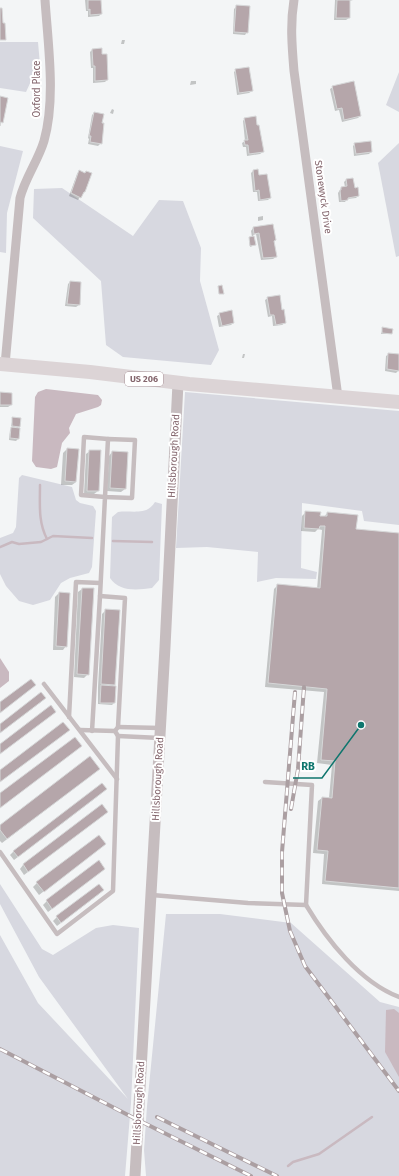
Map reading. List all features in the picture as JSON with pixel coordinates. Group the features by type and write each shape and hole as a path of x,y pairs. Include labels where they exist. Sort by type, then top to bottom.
{"main road":[{"name":"US 206","path":"3,364 178,383 399,402"}],"street":[{"name":"Oxford Place","path":"3,364 22,187 44,143 48,125 50,106 45,0"},
{"name":"Stonewyck Drive","path":"294,0 292,46 294,71 338,397"},
{"name":"Hillsborough Road","path":"135,1176 152,895 178,383"}],"lane":[{"path":"84,437 135,440 132,498 105,497 81,495 84,437"},
{"path":"92,731 108,439"},
{"path":"69,716 76,582 100,583"},
{"path":"100,596 126,598 118,726 115,731"},
{"path":"44,684 117,779"},
{"path":"118,726 160,733"},
{"path":"80,730 115,731"},
{"path":"0,852 57,934 113,891 118,736 115,731"},
{"path":"118,736 160,733"},
{"path":"264,782 312,786 306,905 318,924 355,969 369,981 399,997"},
{"path":"152,895 248,903 306,905"}],"shaded area":[{"path":"0,42 38,42 41,76 31,81 26,92 0,88"},
{"path":"399,72 399,112 386,105"},
{"path":"399,143 399,256 396,257 378,163"},
{"path":"0,146 23,151 7,213 6,253 0,252"},
{"path":"62,188 133,236 159,200 183,201 201,248 200,281 219,350 211,365 123,357 106,345 101,281 33,218 34,189"},
{"path":"46,389 98,395 102,400 101,405 98,407 76,414 69,428 70,433 62,443 57,467 51,469 36,467 32,461 35,397 38,392"},
{"path":"185,392 399,411 399,525 364,521 362,511 302,503 301,568 317,572 316,579 276,578 257,582 258,552 207,547 176,548"},
{"path":"22,475 72,487 76,500 80,503 93,506 96,511 92,567 89,573 70,578 61,583 50,600 33,605 19,601 6,586 0,574 0,538 13,533 16,527 19,478"},
{"path":"155,502 162,504 159,580 152,588 129,589 118,586 110,578 112,517 118,512 143,511 152,506"},
{"path":"0,658 9,672 9,681 0,688"},
{"path":"0,884 42,949 53,955 96,928 113,925 139,928 131,1103 125,1176 0,1176 0,935 38,1003 128,1099 39,977 0,904"},
{"path":"166,914 220,914 291,923 380,1002 399,1007 399,1176 146,1176 144,1150 147,1106"},
{"path":"394,1009 399,1013 399,1077 385,1052 386,1010"}],"building":[{"path":"88,0 101,0 102,14 90,15 90,9 88,10"},
{"path":"337,0 350,0 350,18 336,18"},
{"path":"236,5 250,6 248,33 234,32"},
{"path":"0,8 2,8 3,23 5,23 6,40 0,40"},
{"path":"102,48 102,54 107,54 108,80 95,81 95,66 93,66 92,49"},
{"path":"249,67 253,91 239,93 235,69"},
{"path":"354,81 361,116 344,120 342,108 337,109 332,86"},
{"path":"0,96 8,98 3,123 1,122 0,126"},
{"path":"94,112 104,114 102,123 104,123 102,144 90,142 91,136 89,136"},
{"path":"256,116 264,152 249,154 248,145 245,145 244,140 248,140 244,118"},
{"path":"371,141 372,152 356,154 354,143"},
{"path":"258,169 259,175 267,174 271,198 260,200 259,190 255,191 253,170"},
{"path":"79,170 85,173 86,171 92,173 85,192 81,198 71,193"},
{"path":"353,178 355,188 358,187 359,196 341,201 341,187 347,186 346,179"},
{"path":"273,224 277,257 263,258 259,233 254,234 253,227"},
{"path":"254,236 256,245 250,246 249,237"},
{"path":"70,281 81,282 80,305 67,304"},
{"path":"222,285 224,294 219,294 218,286"},
{"path":"280,295 286,323 276,325 274,315 270,315 267,297"},
{"path":"232,310 234,323 222,326 219,313"},
{"path":"382,327 393,329 392,334 382,333"},
{"path":"388,353 399,354 399,371 387,369"},
{"path":"0,392 12,393 12,405 0,405"},
{"path":"12,417 21,418 20,427 12,426"},
{"path":"11,427 20,428 19,439 10,438"},
{"path":"67,448 79,449 76,482 65,481"},
{"path":"89,450 101,450 99,491 87,491"},
{"path":"112,451 128,452 126,489 110,488"},
{"path":"305,511 321,512 320,516 327,516 327,512 358,515 356,529 399,533 399,888 325,881 328,851 317,850 322,797 332,798 335,761 321,760 327,689 268,683 277,584 320,588 325,526 320,526 319,529 304,528"},
{"path":"82,588 94,588 89,675 77,674"},
{"path":"59,592 70,593 67,647 56,646"},
{"path":"105,609 120,610 115,685 101,684"},
{"path":"31,679 36,685 0,713 0,702"},
{"path":"101,685 116,686 115,703 100,703"},
{"path":"41,692 46,698 0,733 0,724"},
{"path":"51,705 56,712 0,754 0,744"},
{"path":"63,722 70,730 0,782 0,770"},
{"path":"75,737 82,746 0,808 0,793"},
{"path":"90,756 100,769 7,839 0,830 0,825"},
{"path":"102,783 107,789 18,857 13,851"},
{"path":"102,804 108,812 28,872 23,864"},
{"path":"99,835 106,844 44,892 36,882"},
{"path":"99,860 105,869 52,909 46,900"},
{"path":"99,884 104,890 61,923 56,916"}],"waterway":[{"path":"40,485 41,519 47,539"},
{"path":"0,547 12,542 19,544 41,542 53,536 92,538"},
{"path":"113,541 152,542"},
{"path":"288,1166 293,1162 319,1154 372,1117"}],"railway":[{"path":"291,809 298,769 304,687 304,690"},
{"path":"295,692 282,852 282,893 290,931 305,966 399,1091"},
{"path":"0,1049 251,1176"},
{"path":"157,1117 277,1176"}],"place":[{"name":"RB","path":"361,725"}]}
